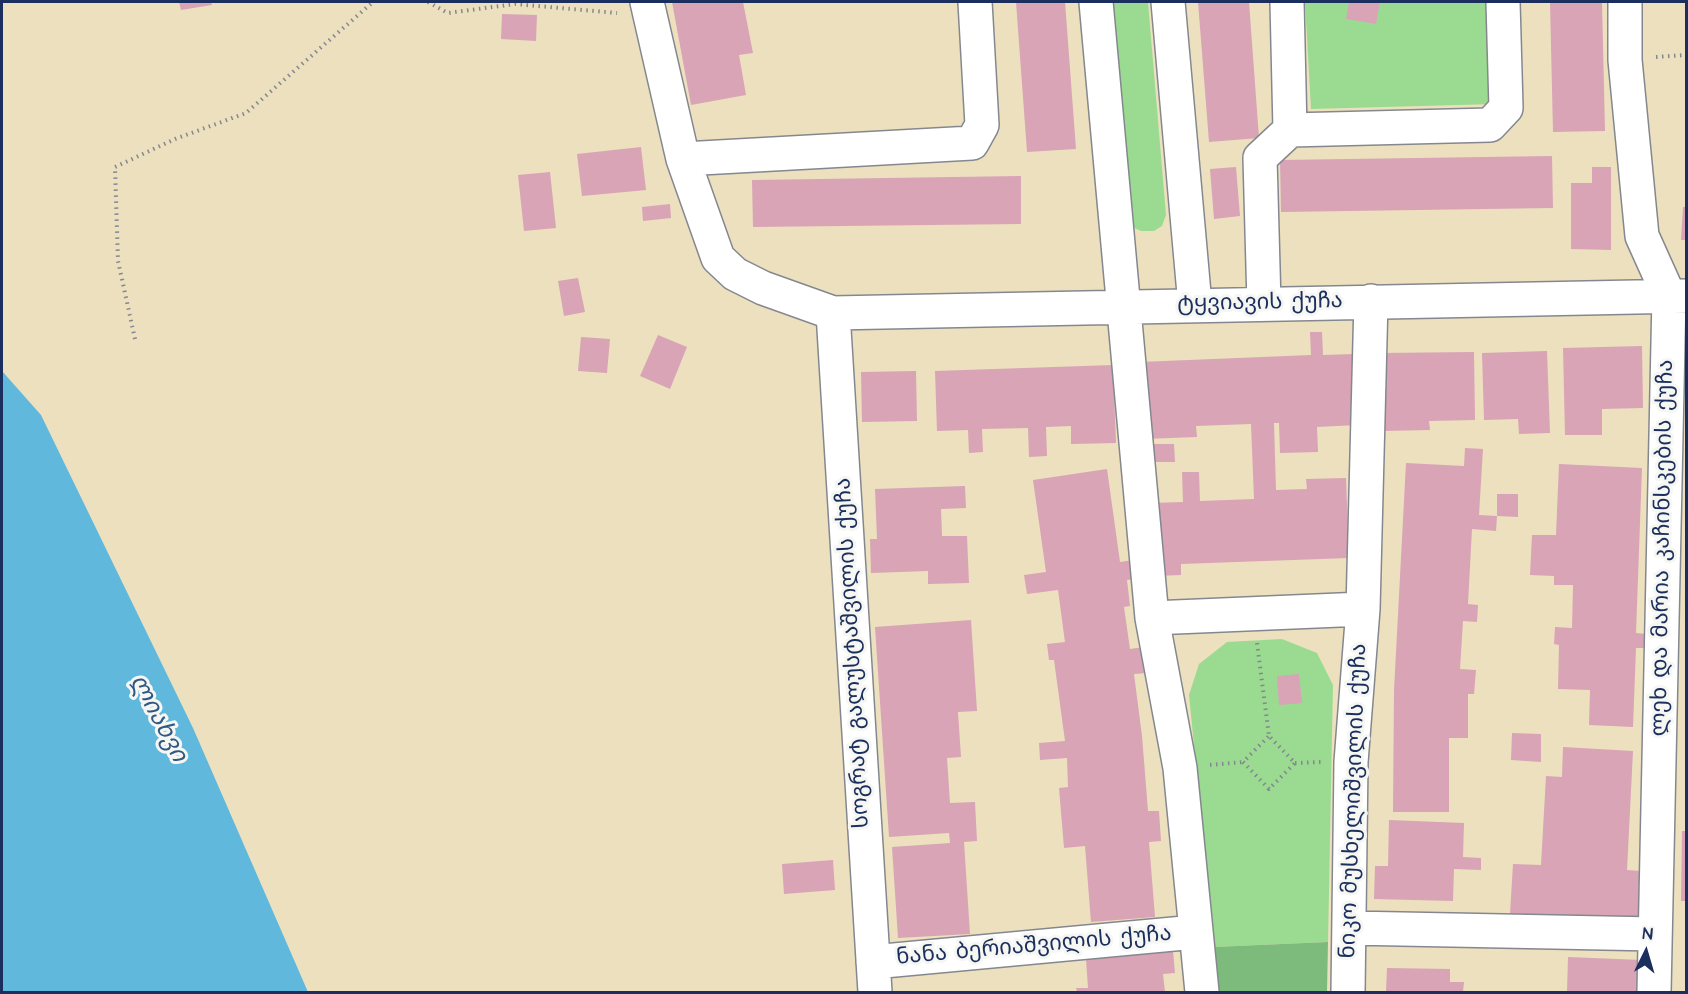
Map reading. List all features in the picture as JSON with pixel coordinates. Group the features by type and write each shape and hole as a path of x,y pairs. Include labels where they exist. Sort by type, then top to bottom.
{"street":[{"path":"683,159 972,143 982,125 975,2"},
{"path":"1096,2 1152,618 1180,768 1202,993"},
{"path":"1168,2 1195,305"},
{"path":"1287,2 1290,130"},
{"path":"1264,304 1260,158 1290,130 1490,125 1506,108 1503,2"},
{"name":"ლეხ და მარია კაჩინსკების ქუჩა","path":"1625,2 1625,60 1642,236 1678,296 1654,993"},
{"path":"649,9 683,159 718,258 735,274 763,288 833,313"},
{"name":"ტყვიავის ქუჩა","path":"833,313 1678,296"},
{"name":"ნიკო მუსხელიშვილის ქუჩა","path":"1348,993 1352,762 1363,609 1371,302"},
{"name":"სოგრატ გალუსტაშვილის ქუჩა","path":"833,313 874,977"},
{"name":"ნიკო მუსხელიშვილის ქუჩა","path":"1152,618 1363,609"},
{"path":"1350,928 1655,934"},
{"name":"ნანა ბერიაშვილის ქუჩა","path":"874,977 1195,932"}],"path":[{"path":"135,339 118,261 115,167 175,139 246,113 373,2"},
{"path":"428,2 448,13 514,3 649,9"},
{"path":"1254,613 1269,736 1295,763 1269,789 1243,762 1269,736"}],"green space":[{"path":"1108,2 1148,2 1166,215 1162,226 1154,231 1141,231 1132,227"},
{"path":"1305,2 1492,2 1496,104 1311,109"},
{"path":"1282,639 1317,653 1333,685 1328,942 1214,947 1189,695 1199,664 1227,642"},
{"path":"1328,942 1327,992 1219,992 1214,947"}],"water":[{"name":"ლიახვი","path":"2,371 41,415 193,728 308,992 2,992"}],"building":[{"path":"179,2 211,2 212,5 181,10"},
{"path":"672,2 743,2 753,53 739,55 746,95 691,105"},
{"path":"1016,2 1065,2 1076,149 1027,152"},
{"path":"1198,2 1249,2 1259,138 1209,142"},
{"path":"1349,2 1380,2 1376,24 1346,19"},
{"path":"1550,2 1602,2 1605,131 1553,132"},
{"path":"502,14 537,15 536,41 501,39"},
{"path":"641,147 646,190 582,196 577,154"},
{"path":"1552,156 1553,208 1281,212 1280,160"},
{"path":"1236,167 1240,216 1214,219 1210,169"},
{"path":"1592,167 1611,167 1611,250 1571,249 1571,183 1592,183"},
{"path":"550,172 556,228 524,231 518,175"},
{"path":"1021,176 1021,224 753,227 752,180"},
{"path":"670,204 671,218 643,221 642,207"},
{"path":"1683,207 1686,207 1686,240 1681,240"},
{"path":"578,278 585,312 564,316 558,281"},
{"path":"1310,332 1322,332 1323,355 1354,354 1357,425 1317,427 1318,452 1280,453 1279,423 1274,423 1276,490 1307,489 1306,479 1346,478 1349,558 1181,564 1181,575 1156,576 1153,503 1183,502 1182,472 1199,472 1200,501 1254,499 1251,424 1196,426 1197,437 1143,439 1140,362 1311,355"},
{"path":"658,335 687,347 670,389 640,376"},
{"path":"581,337 610,339 607,373 578,371"},
{"path":"1642,346 1643,408 1602,409 1602,435 1565,435 1563,348"},
{"path":"1547,351 1550,433 1519,434 1518,419 1484,420 1482,353"},
{"path":"1474,352 1475,420 1429,421 1430,430 1382,431 1381,353"},
{"path":"1113,365 1116,443 1071,444 1071,426 1046,427 1047,456 1029,457 1028,428 982,429 983,452 969,453 968,430 937,431 935,371"},
{"path":"916,371 917,421 862,422 861,372"},
{"path":"1147,444 1174,444 1175,462 1147,462"},
{"path":"1465,448 1483,449 1479,515 1497,516 1496,531 1472,529 1468,604 1478,605 1477,622 1463,621 1460,669 1476,670 1474,694 1468,694 1468,738 1449,738 1449,812 1393,812 1394,690 1406,463 1464,466"},
{"path":"1559,464 1642,468 1636,633 1647,634 1646,648 1636,648 1633,727 1589,725 1590,690 1558,689 1559,645 1554,644 1555,627 1572,628 1573,585 1554,585 1554,576 1530,575 1532,535 1556,535"},
{"path":"1107,469 1120,562 1133,560 1136,579 1127,580 1130,606 1124,607 1130,649 1144,647 1147,673 1134,674 1148,811 1159,811 1161,841 1149,842 1155,917 1091,922 1085,846 1064,848 1059,788 1068,787 1067,758 1040,760 1039,743 1065,741 1054,660 1049,660 1047,644 1065,642 1058,590 1027,594 1024,575 1046,572 1033,480"},
{"path":"965,486 966,508 941,509 942,536 967,536 969,583 928,584 928,571 871,573 870,539 877,539 875,489"},
{"path":"1497,494 1518,494 1518,517 1497,516"},
{"path":"971,620 977,711 958,712 961,757 947,758 950,803 975,802 977,841 964,842 970,934 898,938 892,847 950,843 949,833 889,837 875,627"},
{"path":"1299,674 1302,703 1279,705 1277,676"},
{"path":"1512,733 1541,734 1541,762 1511,760"},
{"path":"1563,747 1633,751 1627,870 1641,871 1638,920 1510,914 1513,864 1541,865 1546,776 1562,777"},
{"path":"1389,820 1464,823 1463,857 1481,858 1481,870 1454,869 1453,901 1374,899 1375,866 1388,866"},
{"path":"1682,831 1686,831 1686,901 1681,901"},
{"path":"833,860 835,890 784,894 782,864"},
{"path":"1173,951 1175,973 1163,974 1165,992 1077,992 1076,988 1088,988 1086,959"},
{"path":"1568,957 1642,960 1641,992 1567,992"},
{"path":"1387,968 1450,969 1450,982 1464,982 1463,992 1386,992"}]}
